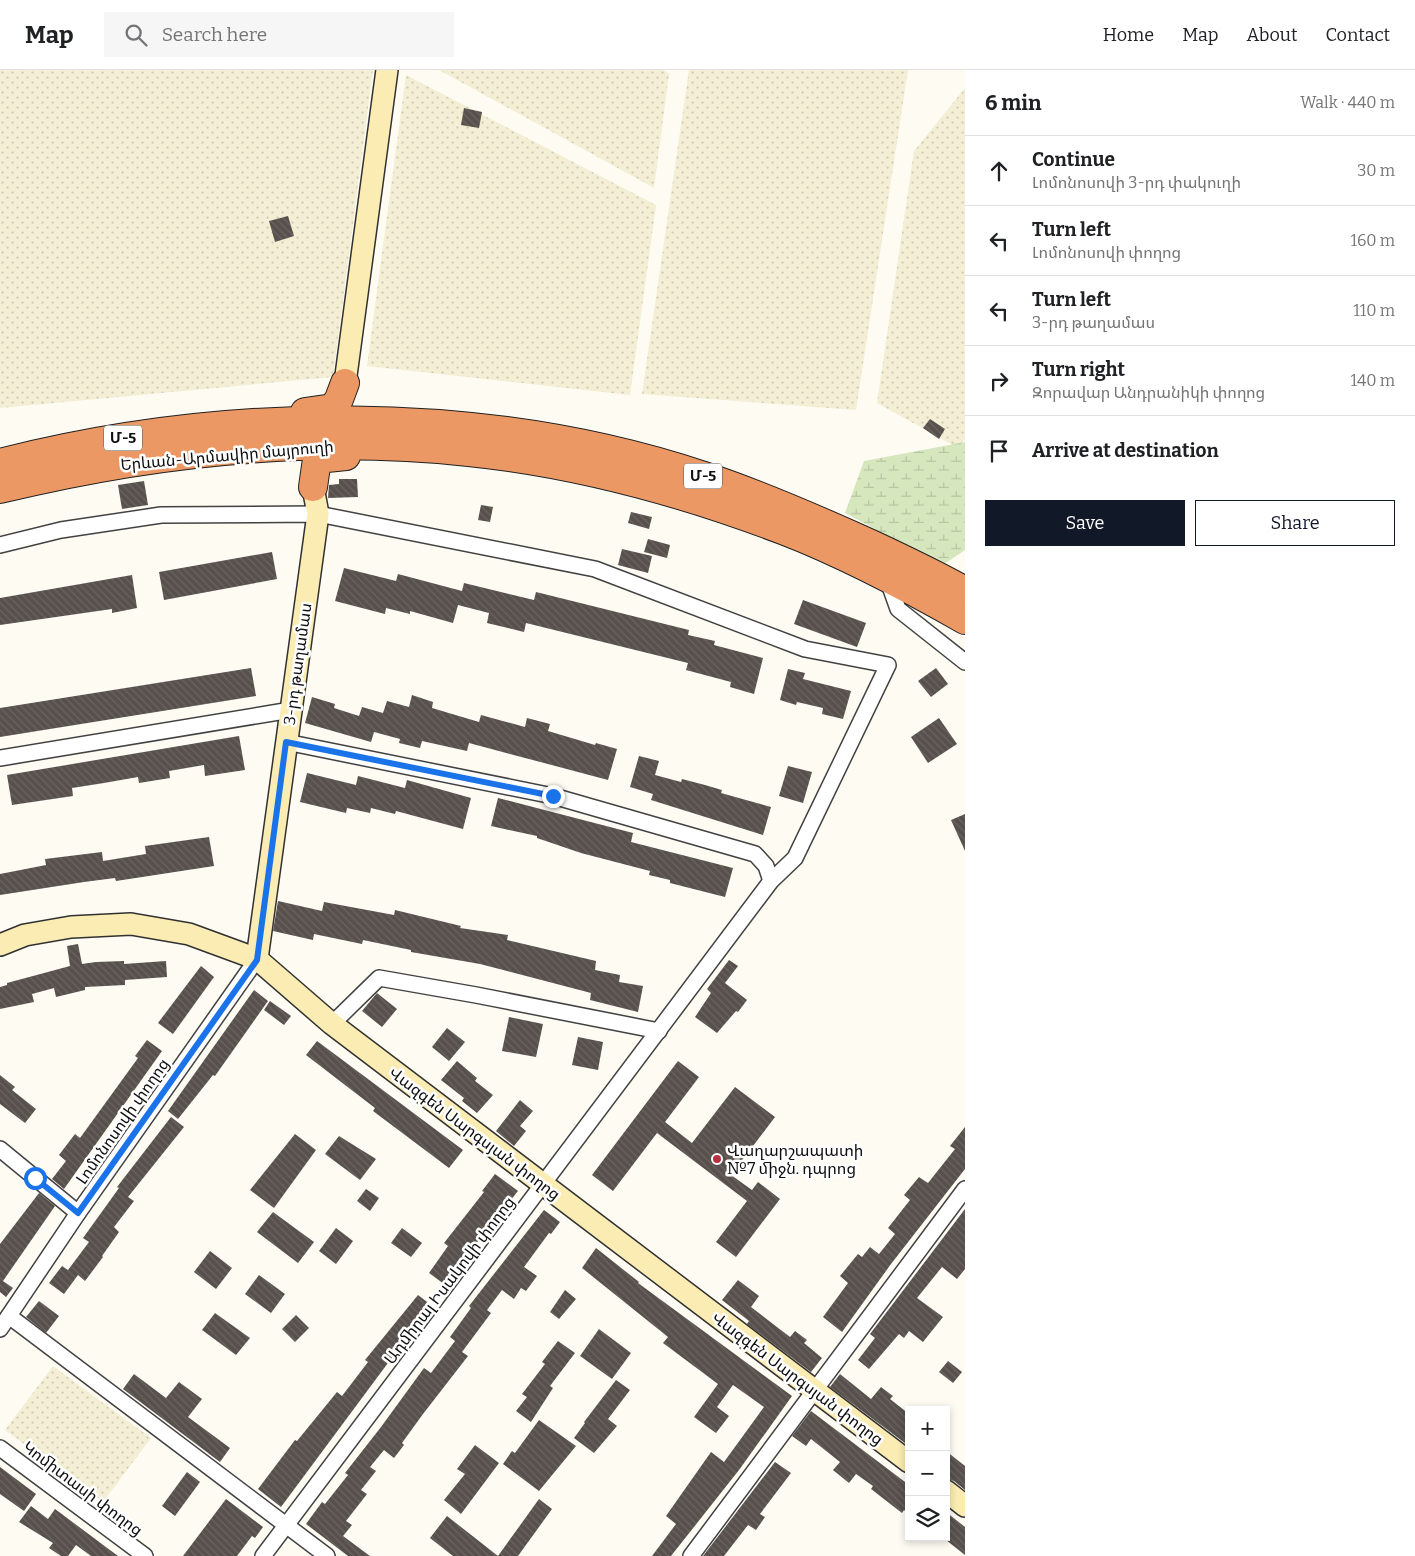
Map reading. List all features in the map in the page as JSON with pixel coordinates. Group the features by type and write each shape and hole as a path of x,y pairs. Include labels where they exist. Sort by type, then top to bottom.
{"highway":[{"path":"345,384 353,400 363,410 386,412 422,423"},
{"path":"248,425 296,413 333,408 340,399 345,384"},
{"name":"Երևան-Արմավիր մայրուղի","path":"0,463 47,451 159,432 330,419 422,423 543,438 596,448 702,476 823,522 942,578 965,591"},
{"name":"Երևան-Արմավիր մայրուղի","path":"0,489 118,465 215,453 345,445 448,450 549,464 663,490 787,532 887,578 965,620"},
{"path":"313,487 315,463 321,457 448,450"},
{"path":"215,453 256,458 296,457 300,461 313,487"}],"street":[{"path":"345,384 387,70"},
{"name":"3-րդ թաղամաս","path":"257,960 318,514 313,487"},
{"path":"0,545 61,530 161,515 318,514"},
{"name":"Ադմիրալ Իսակովի փողոց","path":"263,1556 771,881 795,858 888,665 805,649 595,569 318,514"},
{"path":"887,578 898,609 965,662"},
{"path":"0,758 291,710"},
{"path":"286,742 553,796 755,854 766,866 771,881"},
{"name":"Վազգեն Սարգսյան փողոց","path":"0,946 25,935 71,927 131,924 188,934 257,960 332,1024 905,1459"},
{"name":"Լոմոնոսովի փողոց","path":"0,1329 78,1213 257,960"},
{"path":"332,1024 379,978 659,1031"},
{"path":"0,1150 78,1213"},
{"path":"691,1556 965,1189"},
{"path":"9,1316 327,1556"},
{"name":"Կոմիտասի փողոց","path":"0,1448 145,1556"},
{"path":"950,1494 965,1506"}],"shaded area":[{"path":"0,70 373,70 333,377 0,408"},
{"path":"439,70 663,70 669,74 654,188"},
{"path":"689,70 908,70 856,410 642,394"},
{"path":"406,75 656,205 630,395 367,366"},
{"path":"965,88 965,439 958,448 877,403 914,151"},
{"path":"53,1366 151,1438 103,1502 5,1430"}],"green space":[{"path":"965,442 965,550 943,565 845,513 864,461"}],"building":[{"path":"464,108 482,112 479,128 461,125"},
{"path":"288,216 294,236 275,242 269,221"},
{"path":"930,419 945,429 939,439 923,428"},
{"path":"339,479 357,479 358,497 328,498 329,485 339,484"},
{"path":"144,481 148,505 122,509 118,485"},
{"path":"481,505 493,507 490,522 478,520"},
{"path":"631,512 652,517 649,529 628,523"},
{"path":"648,539 670,545 667,558 644,552"},
{"path":"622,549 652,556 648,573 618,565"},
{"path":"272,552 277,579 164,600 159,572"},
{"path":"344,568 396,581 398,574 462,591 464,583 534,600 536,592 689,630 688,635 715,641 714,645 763,658 754,694 730,687 731,682 686,670 688,663 526,623 524,632 487,623 489,613 458,605 453,623 410,611 410,614 386,608 385,614 335,601"},
{"path":"132,575 137,608 112,613 112,609 0,625 0,598"},
{"path":"803,600 866,623 857,647 794,624"},
{"path":"251,668 256,696 0,737 0,708"},
{"path":"936,668 948,684 931,697 918,681"},
{"path":"788,669 805,673 803,679 851,691 843,719 822,714 823,708 797,702 796,705 780,700"},
{"path":"412,695 433,702 432,708 479,722 481,715 525,727 527,718 550,724 548,731 595,745 596,743 617,749 608,780 469,743 467,751 422,741 420,748 399,743 400,739 374,732 371,742 305,723 312,697 335,704 334,708 359,716 362,707 383,713 387,701 409,707"},
{"path":"939,718 957,744 928,763 911,737"},
{"path":"239,736 245,770 205,776 204,765 169,771 170,778 139,783 138,777 72,788 73,796 12,805 7,775"},
{"path":"639,756 659,761 655,775 681,782 682,779 705,785 722,790 721,793 771,807 763,835 651,800 653,794 630,787"},
{"path":"788,766 812,772 803,803 779,796"},
{"path":"307,773 356,785 358,776 405,788 407,780 471,798 463,829 396,811 395,814 371,808 370,813 347,808 346,813 300,802"},
{"path":"498,798 633,833 631,842 733,868 725,897 670,883 670,880 649,875 650,871 581,853 537,838 537,836 491,826"},
{"path":"965,814 965,851 951,820"},
{"path":"209,837 214,866 116,881 115,878 0,895 0,874 46,865 45,859 102,852 103,861 146,854 145,846"},
{"path":"278,901 322,911 324,902 394,915 395,910 461,926 460,928 508,935 507,940 596,961 595,970 620,975 619,982 643,986 638,1012 590,1000 591,993 480,964 411,952 411,950 363,940 362,944 314,934 313,940 273,931"},
{"path":"78,944 82,964 166,961 167,977 125,980 125,985 85,987 85,990 56,997 54,988 32,994 34,1002 0,1009 0,987 7,985 7,983 70,966 67,946"},
{"path":"729,960 738,966 725,983 747,1000 717,1033 695,1017 711,993 707,989"},
{"path":"201,966 214,977 173,1034 158,1023"},
{"path":"254,990 268,1001 215,1076 213,1075 178,1119 168,1111"},
{"path":"377,993 397,1009 382,1027 362,1011"},
{"path":"270,1001 291,1016 284,1025 264,1010"},
{"path":"509,1017 543,1024 536,1057 502,1051"},
{"path":"447,1028 465,1042 449,1061 432,1047"},
{"path":"578,1037 603,1042 598,1070 572,1065"},
{"path":"147,1040 162,1051 64,1189 52,1179 66,1161 59,1155 75,1134 80,1138 138,1058 135,1056"},
{"path":"317,1041 463,1150 449,1168 373,1111 375,1108 306,1055"},
{"path":"457,1061 477,1078 475,1081 493,1095 477,1113 462,1101 464,1098 441,1080"},
{"name":"Վաղարշապատի №7 միջն. դպրոց","path":"678,1061 699,1077 665,1122 692,1143 735,1087 775,1117 731,1175 752,1190 758,1182 780,1199 736,1257 716,1242 747,1201 657,1133 613,1191 592,1175"},
{"path":"0,1075 15,1087 12,1090 36,1109 25,1123 0,1104"},
{"path":"520,1100 533,1111 520,1126 526,1131 514,1146 496,1131"},
{"path":"171,1117 184,1127 128,1197 134,1201 114,1227 119,1232 103,1257 85,1281 78,1275 64,1294 49,1283 62,1266 68,1270 89,1242 83,1238 119,1188 117,1187"},
{"path":"965,1127 965,1169 891,1264 842,1332 823,1317 848,1283 840,1276 858,1254 862,1257 870,1247 879,1254 895,1234 888,1228 910,1200 904,1195 919,1177 928,1183 955,1149 950,1146"},
{"path":"295,1134 316,1150 274,1208 250,1190"},
{"path":"339,1136 376,1159 360,1180 325,1154"},
{"path":"495,1174 518,1191 444,1284 429,1273 448,1246 444,1243 484,1192 482,1191"},
{"path":"366,1189 379,1198 370,1211 357,1201"},
{"path":"39,1193 55,1206 3,1281 13,1288 6,1297 0,1292 0,1244"},
{"path":"965,1209 965,1269 957,1279 942,1267 917,1298 943,1317 923,1342 909,1331 904,1338 899,1334 869,1369 858,1360 875,1338 870,1334"},
{"path":"544,1210 560,1222 551,1234 549,1233 524,1267 537,1276 526,1291 521,1288 514,1299 502,1290 487,1310 491,1313 462,1352 468,1356 402,1443 404,1445 394,1458 384,1450 370,1467 376,1471 361,1490 367,1494 346,1521 352,1525 343,1536 370,1556 348,1556 306,1524 322,1502 325,1504 348,1475 345,1473 424,1368 431,1373 455,1341 450,1337 471,1308 469,1306"},
{"path":"273,1212 314,1242 298,1263 257,1232"},
{"path":"336,1228 353,1241 336,1264 319,1251"},
{"path":"402,1228 422,1243 411,1257 391,1243"},
{"path":"596,1248 638,1283 792,1396 739,1470 671,1556 652,1556 676,1524 666,1516 711,1452 724,1462 764,1407 733,1385 717,1407 729,1416 716,1433 694,1417 718,1384 663,1343 668,1337 582,1268"},
{"path":"210,1251 232,1268 216,1289 194,1272"},
{"path":"259,1275 285,1294 271,1313 245,1294"},
{"path":"738,1280 759,1296 751,1307 790,1337 795,1331 807,1340 804,1343 822,1358 811,1372 747,1324 749,1321 722,1300"},
{"path":"565,1290 576,1299 559,1319 550,1312"},
{"path":"418,1295 431,1305 281,1507 258,1489 295,1440 297,1441 337,1392 342,1396 368,1362 365,1360"},
{"path":"39,1301 59,1316 46,1333 26,1317"},
{"path":"215,1313 250,1338 236,1355 202,1330"},
{"path":"296,1315 309,1328 295,1342 282,1329"},
{"path":"599,1329 631,1353 612,1379 580,1356"},
{"path":"558,1341 575,1353 550,1386 553,1388 531,1422 516,1411 527,1397 522,1394 545,1364 542,1362"},
{"path":"948,1361 962,1372 953,1383 939,1372"},
{"path":"134,1374 166,1398 179,1382 202,1399 188,1417 230,1448 220,1462 123,1389"},
{"path":"840,1374 871,1399 881,1387 893,1396 890,1399 905,1411 905,1443 830,1387"},
{"path":"616,1380 630,1390 608,1419 617,1426 594,1453 574,1438"},
{"path":"811,1411 905,1482 905,1511 902,1513 871,1489 873,1486 856,1474 849,1483 833,1470 840,1462 811,1439 806,1446 792,1436"},
{"path":"539,1420 576,1446 539,1491 503,1464 512,1451 515,1453"},
{"path":"475,1445 499,1463 461,1514 444,1500 465,1474 457,1469"},
{"path":"950,1454 965,1466 965,1490 950,1480"},
{"path":"775,1462 791,1473 760,1514 765,1517 756,1530 748,1525 724,1556 703,1556"},
{"path":"0,1467 36,1494 24,1511 0,1494"},
{"path":"187,1472 200,1482 175,1516 162,1506"},
{"path":"226,1499 263,1527 255,1538 252,1536 237,1556 183,1556"},
{"path":"539,1499 552,1509 518,1556 498,1556"},
{"path":"31,1506 48,1519 55,1509 118,1556 91,1556 76,1545 68,1556 61,1556 49,1548 53,1543 19,1522"},
{"path":"950,1515 965,1527 965,1555 947,1541 950,1541"},
{"path":"447,1516 498,1556 453,1556 430,1538"}],"place":[{"name":"Վաղարշապատի №7 միջն. դպրոց","path":"717,1159"}],"route":[{"path":"35,1178 78,1213 257,960 286,742 553,796"}]}
